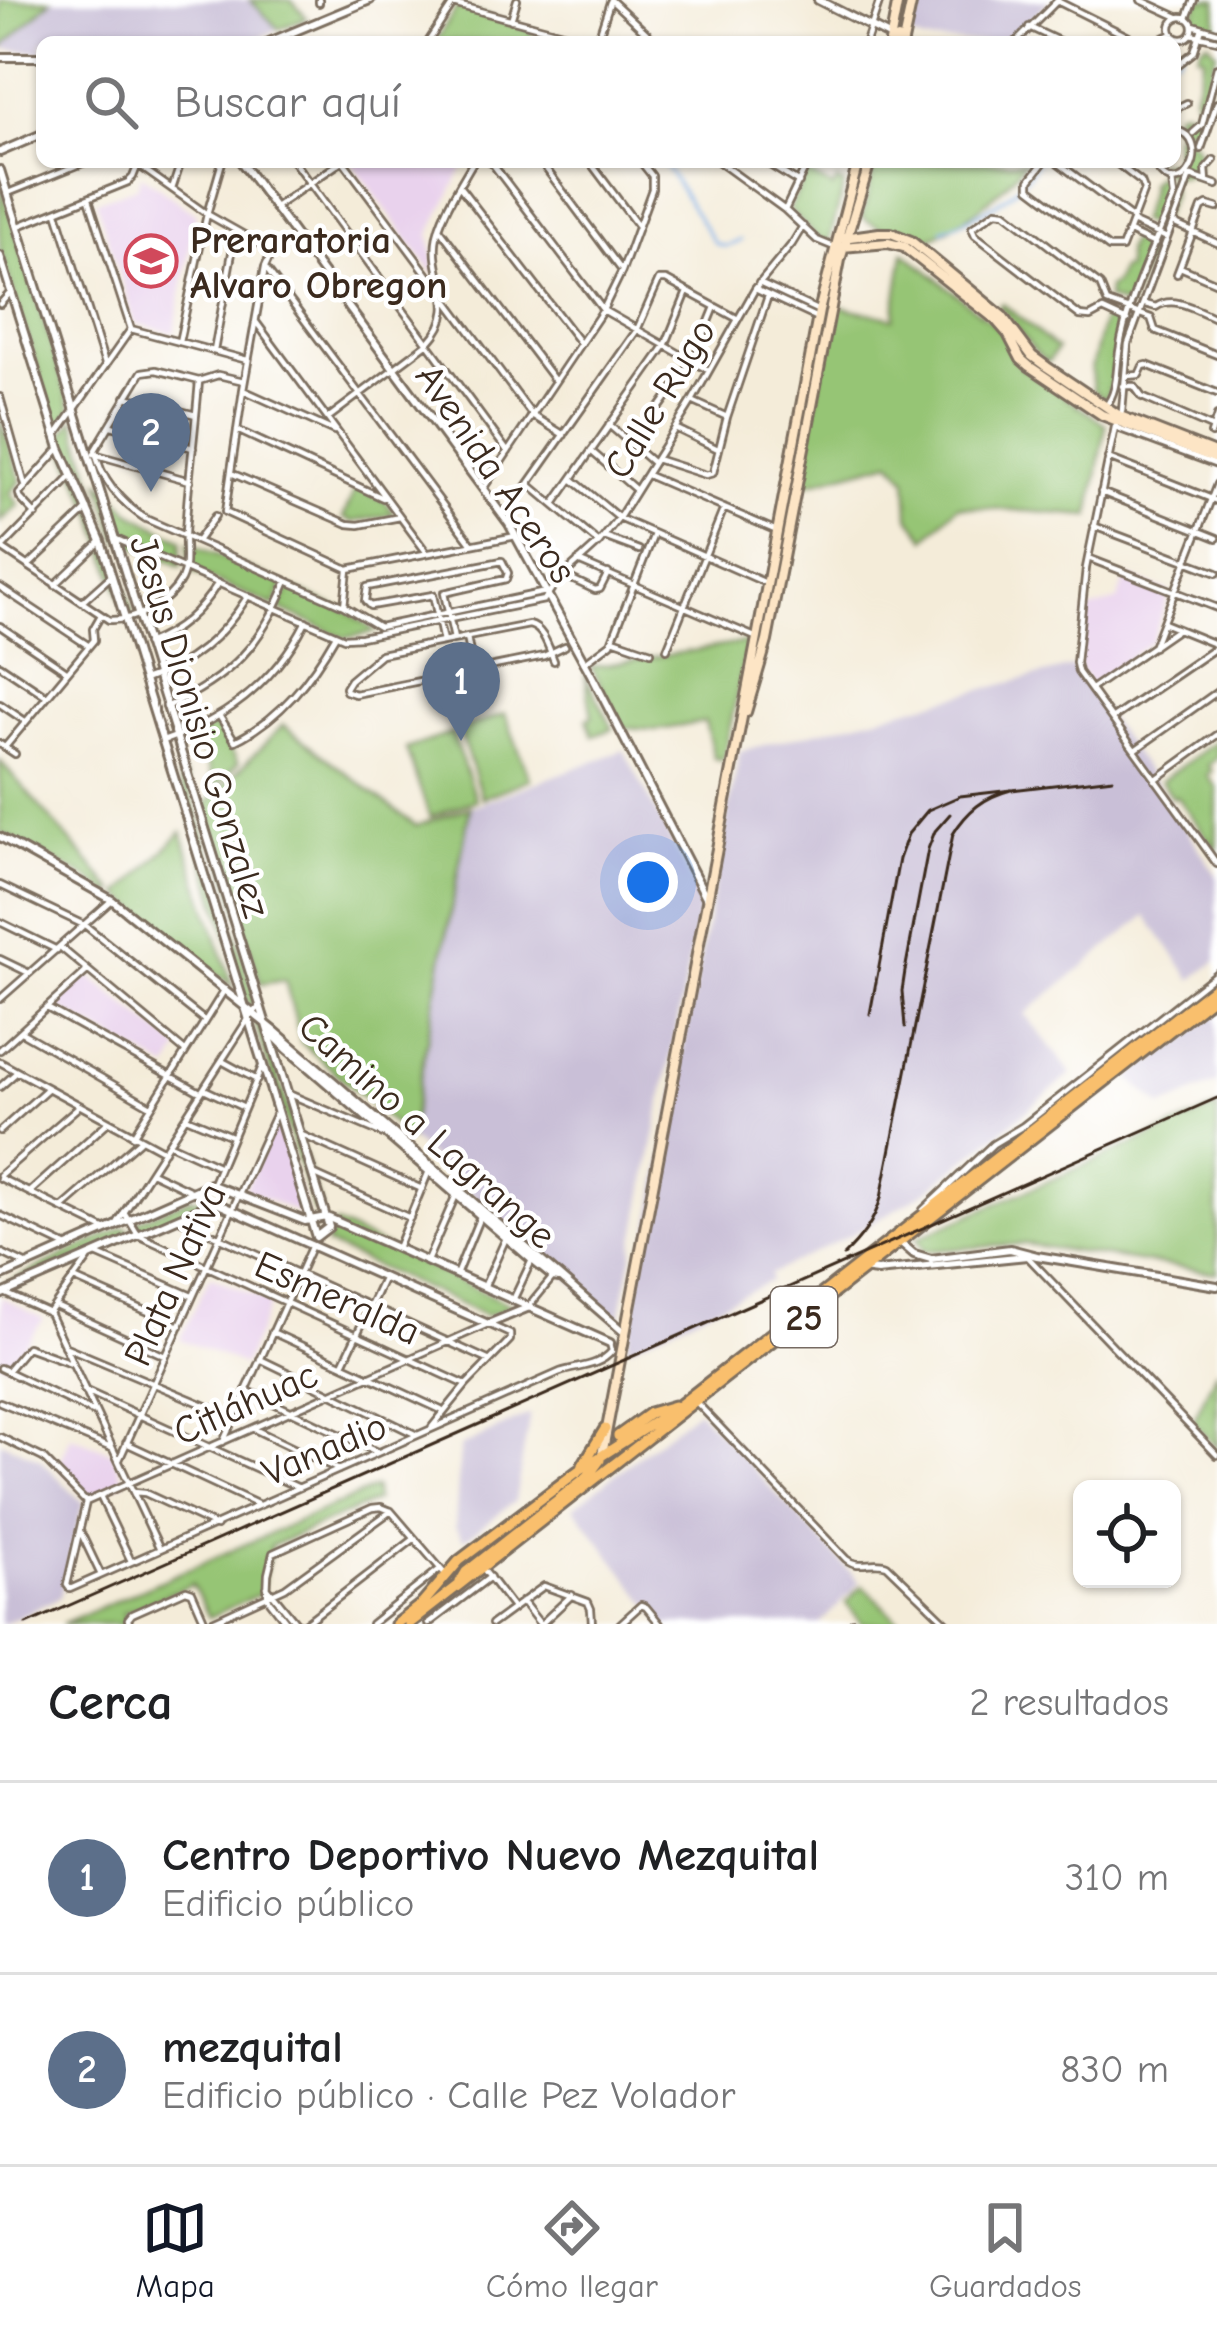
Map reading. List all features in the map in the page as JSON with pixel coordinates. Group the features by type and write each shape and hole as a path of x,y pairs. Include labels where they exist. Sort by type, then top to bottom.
{"main road":[{"path":"898,0 898,36"},
{"path":"900,36 912,0"},
{"path":"414,1622 458,1586 466,1572 484,1569 593,1472 602,1455 818,315 857,168"},
{"path":"738,730 767,640 838,245 855,216 868,168"},
{"path":"855,216 878,233"},
{"path":"847,236 878,233 903,237 919,247 1002,316 1036,360 1105,407 1117,422"},
{"path":"838,245 904,247 1000,324 1024,362 1102,415 1217,460"},
{"name":"25","path":"396,1624 423,1604 442,1572 602,1455 680,1405 1217,985"},
{"name":"25","path":"1193,1007 1217,994"},
{"name":"25","path":"484,1569 860,1268"},
{"path":"618,1436 650,1413 680,1405"},
{"path":"606,1424 618,1436 632,1439"},
{"path":"578,1472 606,1424"},
{"path":"602,1455 618,1463"}],"street":[{"path":"283,36 370,0"},
{"path":"511,20 518,0"},
{"path":"598,36 610,0 651,36"},
{"path":"818,0 888,36"},
{"path":"869,36 880,0"},
{"path":"1141,0 1187,18"},
{"path":"1187,18 1194,0"},
{"path":"1021,36 1058,1 1126,36"},
{"path":"431,36 451,2 573,36"},
{"path":"1172,34 1171,24 1178,17"},
{"path":"1187,18 1201,32 1217,36"},
{"path":"1191,34 1192,26"},
{"path":"1029,27 1048,36"},
{"path":"1181,39 1201,32"},
{"path":"1181,63 1189,58 1201,32"},
{"path":"1168,36 1172,34"},
{"path":"0,57 36,57"},
{"path":"1181,132 1190,134 1202,125 1214,93 1217,67"},
{"path":"1181,106 1187,103"},
{"path":"1217,103 1199,166 1191,176 1127,349 1124,386 1088,558 1076,668 1217,864"},
{"path":"1190,134 1215,161 1205,169 1208,182"},
{"path":"0,152 36,137"},
{"path":"8,193 70,168"},
{"path":"19,226 131,179 136,168"},
{"path":"143,168 207,214 262,245"},
{"path":"172,189 179,168"},
{"path":"179,342 220,168"},
{"name":"Avenida Aceros","path":"246,168 516,536 707,900"},
{"path":"299,168 508,452"},
{"path":"275,207 333,168"},
{"path":"347,168 532,416 564,435"},
{"path":"328,418 428,343 441,328 445,298 436,250 439,228 470,168"},
{"path":"496,168 603,310 709,371"},
{"path":"545,168 622,271"},
{"path":"594,168 638,227"},
{"path":"483,489 603,310 653,183 644,168"},
{"path":"727,168 817,240 838,245"},
{"path":"775,168 799,183"},
{"path":"785,211 805,168"},
{"path":"1039,168 1030,188 1117,250 1122,248 1144,193 1141,182 1123,168"},
{"path":"1065,168 1133,221 1189,241"},
{"path":"1156,168 1172,180 1191,176 1217,185"},
{"name":"Jesus Dionisio Gonzalez","path":"0,170 91,453 254,1012 269,1026 326,1217"},
{"path":"1105,407 1112,399 1126,321 1174,197 1172,180"},
{"path":"460,187 580,343"},
{"path":"89,199 131,329"},
{"path":"1217,208 1202,208 1178,270 1217,283"},
{"path":"1126,321 1101,310 1083,317 973,233 974,226 1002,210 1100,285 1107,302 1151,318 1155,330 1217,355"},
{"path":"57,212 105,364"},
{"path":"1173,224 1217,243"},
{"name":"Calle Rugo","path":"549,592 619,518 757,286 803,226"},
{"path":"439,228 555,381"},
{"path":"214,351 236,231"},
{"path":"1129,232 1155,244"},
{"path":"296,237 270,256 265,267 224,510 348,569 516,536"},
{"name":"Jesus Dionisio Gonzalez","path":"0,257 60,448 100,541 245,1006"},
{"path":"265,267 472,544"},
{"path":"523,492 637,330 657,283 662,280 737,319"},
{"path":"757,286 768,296 799,306"},
{"path":"757,286 818,315"},
{"path":"0,304 11,292"},
{"path":"554,504 665,346 687,292"},
{"path":"609,425 654,461 711,475 768,296"},
{"path":"1144,304 1156,307 1173,301 1217,319"},
{"path":"633,446 693,362 715,307"},
{"path":"256,322 427,553"},
{"path":"131,329 248,360"},
{"path":"56,436 131,329"},
{"path":"1125,376 1139,375 1147,365 1217,393"},
{"path":"91,453 146,370 199,381 218,376 244,381"},
{"path":"72,476 1,548 114,621 165,599 185,569 199,381"},
{"path":"1114,386 1134,386 1142,397 1212,431 1217,416"},
{"path":"243,390 339,434"},
{"path":"0,397 25,485"},
{"path":"126,397 196,415"},
{"path":"692,400 727,417"},
{"path":"109,426 193,448"},
{"path":"675,428 719,450"},
{"path":"237,430 388,500"},
{"path":"36,515 19,496 60,448"},
{"path":"591,451 636,490"},
{"path":"91,453 190,481"},
{"path":"91,453 123,501 146,518 344,606 379,630"},
{"path":"1108,458 1214,500"},
{"path":"230,473 349,524 400,517"},
{"path":"646,475 777,531"},
{"path":"572,479 619,518 767,583"},
{"path":"1153,647 1217,484"},
{"path":"530,485 602,540 639,550"},
{"path":"1101,492 1217,538"},
{"path":"667,649 724,508"},
{"path":"28,566 88,509"},
{"path":"197,541 215,516"},
{"path":"1094,526 1217,573"},
{"path":"584,663 613,639 654,534"},
{"path":"114,538 348,639 549,592"},
{"path":"56,585 100,541"},
{"path":"1088,558 1217,608"},
{"path":"443,642 433,596 370,606 365,602 366,589 496,560 504,564 506,579 443,593 454,640"},
{"path":"578,561 757,638"},
{"path":"344,606 348,569"},
{"path":"562,575 598,590 608,573"},
{"path":"82,602 111,576"},
{"path":"166,707 200,691 233,666 260,637 287,581"},
{"path":"146,644 191,618 218,584"},
{"path":"0,587 98,650"},
{"path":"144,680 185,663 212,642 248,596"},
{"path":"15,754 2,746 92,643 101,615"},
{"path":"163,741 220,717 262,684 306,621"},
{"path":"1162,623 1217,646"},
{"path":"0,626 67,671"},
{"path":"552,657 534,626 375,657 346,684 346,691 356,694 552,657 565,646"},
{"path":"1091,689 1178,629"},
{"path":"220,717 236,742 268,721 310,678 336,635"},
{"path":"467,638 472,670"},
{"path":"613,639 651,652"},
{"path":"1112,719 1217,646"},
{"path":"0,665 47,696"},
{"path":"1135,750 1217,692"},
{"path":"0,704 26,721"},
{"path":"1155,780 1217,735"},
{"path":"0,837 112,900 254,1012 263,1064 312,1220 314,1241"},
{"path":"0,885 86,926 205,1021"},
{"path":"0,999 112,900"},
{"path":"0,922 58,948 186,1052"},
{"path":"0,959 30,973"},
{"path":"0,1050 87,971"},
{"path":"918,1222 993,1144 1023,1126 1217,974"},
{"path":"62,1208 136,1138 224,989"},
{"path":"47,1008 170,1076 244,1108"},
{"path":"0,1277 116,1226 126,1216 254,1012"},
{"name":"Camino a Lagrange","path":"269,1026 625,1333"},
{"name":"Camino a Lagrange","path":"269,1026 287,1049 556,1276"},
{"path":"21,1032 152,1106"},
{"path":"222,1061 257,1079"},
{"path":"0,1062 164,1152"},
{"path":"126,1216 213,1183 263,1064"},
{"path":"0,1087 17,1072"},
{"path":"0,1131 47,1089"},
{"path":"289,1094 390,1137"},
{"path":"79,1106 0,1176 106,1230"},
{"name":"Plata Nativa","path":"119,1460 278,1110"},
{"path":"186,1117 231,1136"},
{"path":"29,1193 107,1123"},
{"path":"302,1135 422,1189"},
{"path":"170,1144 218,1166"},
{"path":"398,1248 429,1171"},
{"path":"151,1172 314,1241 510,1334 510,1340 430,1430"},
{"path":"313,1174 410,1218"},
{"path":"213,1183 305,1221 326,1217 610,1343"},
{"path":"426,1262 456,1195"},
{"path":"2,1293 214,1202"},
{"path":"456,1275 482,1213"},
{"path":"0,1215 67,1247"},
{"path":"126,1216 138,1235"},
{"path":"223,1443 314,1241 328,1227 326,1217"},
{"path":"177,1218 489,1360"},
{"name":"Esmeralda","path":"138,1235 466,1385"},
{"path":"484,1288 506,1238"},
{"path":"897,1239 931,1262"},
{"path":"860,1268 1010,1250 1217,1286"},
{"path":"0,1252 27,1265"},
{"path":"1030,1254 1217,1455"},
{"path":"50,1313 93,1255"},
{"path":"93,1255 192,1296"},
{"path":"513,1301 532,1260"},
{"path":"527,1308 556,1276"},
{"path":"343,1365 384,1277"},
{"path":"74,1280 180,1326"},
{"path":"2,1293 50,1313 160,1549"},
{"path":"55,1306 166,1357"},
{"name":"Citláhuac","path":"86,1502 527,1308"},
{"path":"272,1332 443,1411"},
{"name":"Vanadio","path":"80,1531 68,1584 71,1589 560,1372 607,1357 612,1351 610,1343"},
{"path":"64,1346 233,1417"},
{"path":"73,1364 27,1347 4,1370 97,1414"},
{"path":"260,1359 419,1436"},
{"path":"84,1390 299,1489"},
{"path":"246,1390 380,1453"},
{"path":"0,1402 113,1449"},
{"path":"696,1402 846,1559 857,1565 885,1564 949,1624"},
{"path":"254,1429 339,1470"},
{"path":"0,1437 44,1458 86,1502 80,1531 101,1576"},
{"path":"127,1443 260,1505"},
{"path":"134,1492 216,1526"},
{"path":"100,1496 132,1562"},
{"path":"288,1624 267,1587 270,1559 278,1550 381,1507 391,1510 442,1572 371,1624"},
{"path":"129,1624 130,1615 186,1590 193,1594 206,1624 270,1595 391,1510"},
{"path":"270,1595 300,1624 414,1539"},
{"path":"470,1552 512,1608"},
{"path":"428,1624 484,1569"},
{"path":"493,1624 544,1586 589,1603 592,1624"},
{"path":"522,1601 541,1624 572,1595"},
{"path":"620,1624 641,1605 660,1624"}],"shaded area":[{"path":"51,0 250,0 279,29 262,36 36,36 36,52 1,49"},
{"path":"915,0 1049,0 1017,36 910,36"},
{"path":"355,168 463,168 430,234 435,276"},
{"name":"Preraratoria Alvaro Obregon","path":"141,175 196,214 174,333 135,323 96,201 137,187"},
{"path":"1127,576 1170,592 1151,642 1091,685 1079,668 1085,611 1118,600"},
{"path":"1072,667 1217,876 1217,961 1192,980 1146,916 1025,1014 1072,1074 928,1190 770,1274 770,1281 630,1347 740,751"},
{"path":"624,750 701,899 619,1323 409,1138 470,807"},
{"path":"87,974 180,1049 169,1069 54,1005"},
{"path":"1217,1011 1217,1083 1163,1107 1129,1078"},
{"path":"276,1121 307,1217 245,1190"},
{"path":"210,1276 271,1303 243,1365 180,1339"},
{"path":"1,1297 44,1319 8,1366 0,1363"},
{"path":"697,1410 860,1582 820,1624 663,1624 574,1507"},
{"path":"530,1414 515,1501 464,1540 455,1527 460,1447"},
{"path":"71,1436 112,1452 125,1482 89,1498 58,1467"},
{"path":"0,1441 40,1459 83,1503 60,1597 3,1624 0,1624"}],"green space":[{"path":"0,0 51,0 1,49"},
{"path":"250,0 291,0 307,18 279,29"},
{"path":"1199,0 1217,0 1216,28 1193,20"},
{"path":"457,7 531,30 532,36 439,36"},
{"path":"1208,41 1216,51 1196,127 1181,128 1181,109 1190,112 1197,105 1194,96 1204,56 1198,54"},
{"path":"1181,136 1188,138 1198,151 1194,170 1178,176 1162,168 1181,168"},
{"path":"874,168 1020,168 978,209 921,243 862,217"},
{"path":"807,173 833,188 837,181 844,184 829,243 789,210"},
{"path":"1157,175 1171,187 1171,197 1157,228 1139,221 1149,184"},
{"path":"0,183 71,409 57,429 0,249"},
{"path":"1132,237 1152,246 1128,308 1107,299 1108,288 1121,269 1126,269 1126,249"},
{"path":"904,252 1001,330 1018,365 1106,425 1090,516 958,506 926,538 909,516 907,479 892,461 801,485 833,305 894,318"},
{"path":"1002,303 1057,349 1048,362 999,307"},
{"path":"1104,317 1121,324 1105,400 1093,390 1091,369"},
{"path":"1,419 21,481 10,493 19,505 0,522"},
{"path":"74,419 133,612 126,615 93,512 60,439"},
{"path":"100,480 132,513 182,540 181,566 118,539"},
{"path":"356,488 385,501 394,514 353,522 343,518"},
{"path":"189,543 284,584 274,606 189,570"},
{"path":"291,587 350,613 376,632 345,638 282,610"},
{"path":"748,642 723,760 714,758 705,722 658,730 624,728 591,667"},
{"path":"585,674 613,729 593,736 587,719 592,717"},
{"path":"505,714 530,779 482,798 459,730"},
{"path":"217,725 238,763 215,788 197,735"},
{"path":"283,725 416,826 470,807 409,1138 301,1042 285,980 261,984 205,805"},
{"path":"452,733 476,800 430,817 406,749"},
{"path":"1217,740 1217,758 1208,765 1212,771 1207,775 1217,788 1216,850 1161,781"},
{"path":"0,761 115,892 112,895 0,832"},
{"path":"185,775 257,1003 248,1005 179,777"},
{"path":"182,832 233,987 120,895"},
{"path":"254,1020 260,1020 321,1209 314,1212"},
{"path":"1217,1108 1217,1273 1025,1244 924,1251 917,1238"},
{"path":"191,1198 204,1203 141,1231 135,1226 136,1221"},
{"path":"335,1224 513,1306 486,1316 326,1244"},
{"path":"125,1227 129,1236 8,1290 0,1286"},
{"path":"1217,1369 1217,1448 1193,1422"},
{"path":"375,1488 376,1501 271,1546 260,1594 209,1617 192,1584 123,1613 126,1624 62,1624"},
{"path":"863,1585 901,1624 862,1624 846,1602"}],"waterway":[{"path":"667,168 714,242 727,246 741,240"},
{"path":"942,230 1007,196 1033,168"}],"railway":[{"path":"870,1014 899,859 908,834 928,810 960,796 1113,778"},
{"path":"843,1256 866,1230 881,1198 953,834 977,806 1011,790"},
{"path":"905,1027 902,991 928,849 935,831 950,814"},
{"path":"27,1624 1217,1098"}],"place":[{"name":"Preraratoria Alvaro Obregon","path":"151,261"},
{"name":"mezquital","path":"151,492"},
{"name":"Centro Deportivo Nuevo Mezquital","path":"461,741"}]}
